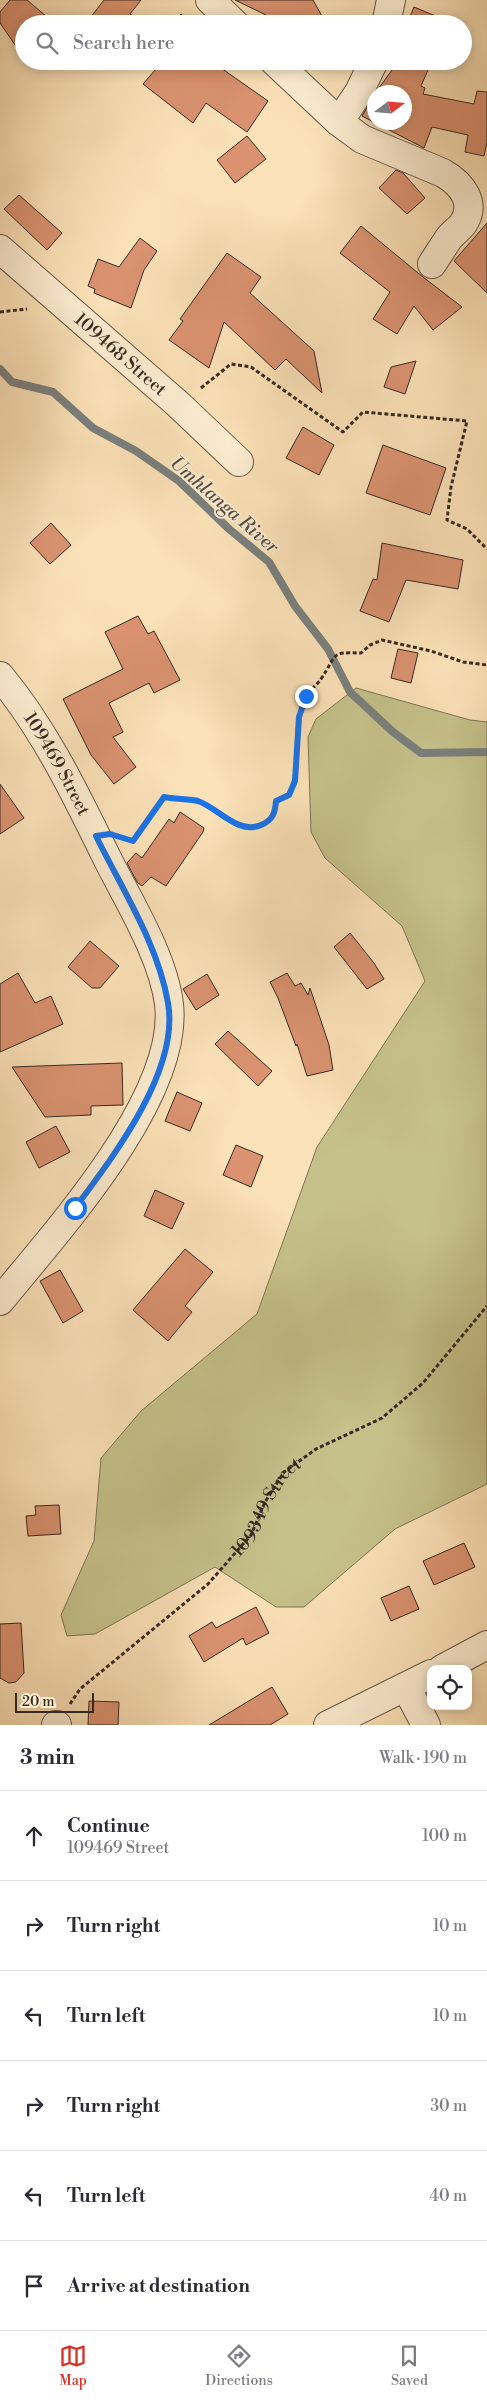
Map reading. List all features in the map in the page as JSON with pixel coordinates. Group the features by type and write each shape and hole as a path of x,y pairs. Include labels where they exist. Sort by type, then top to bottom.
{"street":[{"path":"210,0 226,15"},
{"path":"388,15 391,0"},
{"path":"284,70 339,122 362,138 450,177 465,191 469,203 468,214 432,264"},
{"path":"339,122 360,92 370,70"},
{"name":"109468 Street","path":"0,249 179,405 239,462"},
{"name":"109469 Street","path":"0,676 37,726 96,836 142,928 162,977 168,1003 170,1024 166,1047 152,1088 126,1139 75,1208 0,1301"},
{"path":"450,1665 487,1645"},
{"path":"328,1725 427,1676"},
{"path":"406,1687 426,1725"}],"path":[{"path":"179,405 231,364 251,367 343,432 363,412 467,421 450,487 447,520 467,529 487,549"},
{"path":"96,836 110,834 133,841 164,797 198,801 242,825 257,827 269,822 275,813 276,801 289,795 295,781 299,717 306,696 320,681 332,657 340,652 362,653 370,645 382,640 463,662 487,665"},
{"name":"109349 Street","path":"56,1725 80,1688 208,1584 251,1535 265,1502 284,1472 316,1448 382,1418 423,1383 487,1306"}],"shaded area":[{"path":"356,688 470,720 487,722 487,1484 395,1529 304,1607 276,1607 215,1567 95,1634 67,1636 61,1615 94,1541 101,1458 141,1411 257,1314 317,1147 425,981 402,926 325,858 311,832 308,737 316,719"}],"building":[{"path":"10,0 27,0 45,15 15,15 15,45 0,23 0,12"},
{"path":"104,0 141,0 130,14 132,15 92,15"},
{"path":"235,0 313,0 321,15 266,15"},
{"path":"414,7 433,15 411,15"},
{"path":"155,70 224,70 268,101 247,132 206,103 193,123 143,84"},
{"path":"392,70 428,70 421,86 425,88 423,94 474,104 477,91 487,92 487,142 484,156 465,152 468,135 432,127 424,148 389,130 412,130 412,85 381,85"},
{"path":"367,108 367,119 362,116"},
{"path":"247,136 266,159 235,183 217,160"},
{"path":"396,170 403,173 425,198 407,214 379,188"},
{"path":"19,195 62,233 47,250 4,209"},
{"path":"487,223 487,293 454,261"},
{"path":"361,226 462,307 433,330 414,306 397,334 373,319 390,292 340,253"},
{"path":"140,238 157,251 144,270 131,308 94,293 95,289 88,286 98,259 119,267"},
{"path":"227,253 261,277 250,293 314,351 322,393 286,359 275,370 224,322 209,368 169,340 183,321 180,319"},
{"path":"416,361 405,394 384,387 391,367"},
{"path":"303,427 334,445 319,475 286,458"},
{"path":"383,445 446,468 430,515 366,493"},
{"path":"51,523 71,545 50,564 30,543"},
{"path":"382,543 463,560 458,589 406,580 389,622 360,611 373,579 377,580"},
{"path":"138,616 148,634 154,631 180,680 154,693 149,683 109,703 123,732 113,737 136,767 114,784 91,755 63,699 123,669 105,632"},
{"path":"398,649 418,653 411,683 391,678"},
{"path":"0,784 24,818 0,834"},
{"path":"180,812 204,828 203,832 166,886 151,877 142,886 137,882 127,863 136,853 142,858 169,819 174,823"},
{"path":"350,933 384,979 367,989 334,947"},
{"path":"90,941 119,966 100,988 92,988 68,967"},
{"path":"18,973 35,1003 51,996 63,1024 0,1052 0,984"},
{"path":"287,973 295,986 301,983 308,995 310,988 329,1045 333,1070 307,1076 297,1044 296,1046 270,982"},
{"path":"207,974 219,995 196,1010 183,989"},
{"path":"228,1031 272,1071 258,1086 215,1044"},
{"path":"122,1063 123,1105 91,1106 91,1115 45,1117 12,1067"},
{"path":"177,1092 202,1103 190,1131 165,1121"},
{"path":"56,1126 70,1152 39,1168 26,1142"},
{"path":"236,1145 263,1156 251,1187 223,1175"},
{"path":"155,1190 184,1203 172,1229 144,1216"},
{"path":"185,1249 213,1272 185,1306 192,1312 168,1341 133,1310"},
{"path":"60,1270 83,1311 63,1323 40,1281"},
{"path":"59,1505 61,1534 28,1536 26,1516 36,1515 35,1506"},
{"path":"464,1543 475,1567 434,1585 423,1561"},
{"path":"409,1586 419,1609 391,1621 381,1598"},
{"path":"256,1607 269,1633 246,1645 243,1638 204,1662 189,1636 212,1622 216,1628"},
{"path":"21,1623 24,1673 16,1682 9,1683 0,1678 0,1624"},
{"path":"272,1687 288,1714 270,1725 209,1725"},
{"path":"89,1701 119,1702 118,1725 88,1725"}],"waterway":[{"name":"Umhlanga River","path":"0,369 12,382 53,392 93,428 136,451 179,481 229,529 269,562 295,606 328,649 350,692 393,732 421,753 487,752"}],"route":[{"path":"75,1208 126,1139 152,1088 166,1047 170,1024 168,1003 162,977 142,928 96,836 110,834 133,841 164,797 184,801 198,801 242,825 257,827 269,822 275,813 276,801 289,795 295,781 299,717 306,696"}]}
